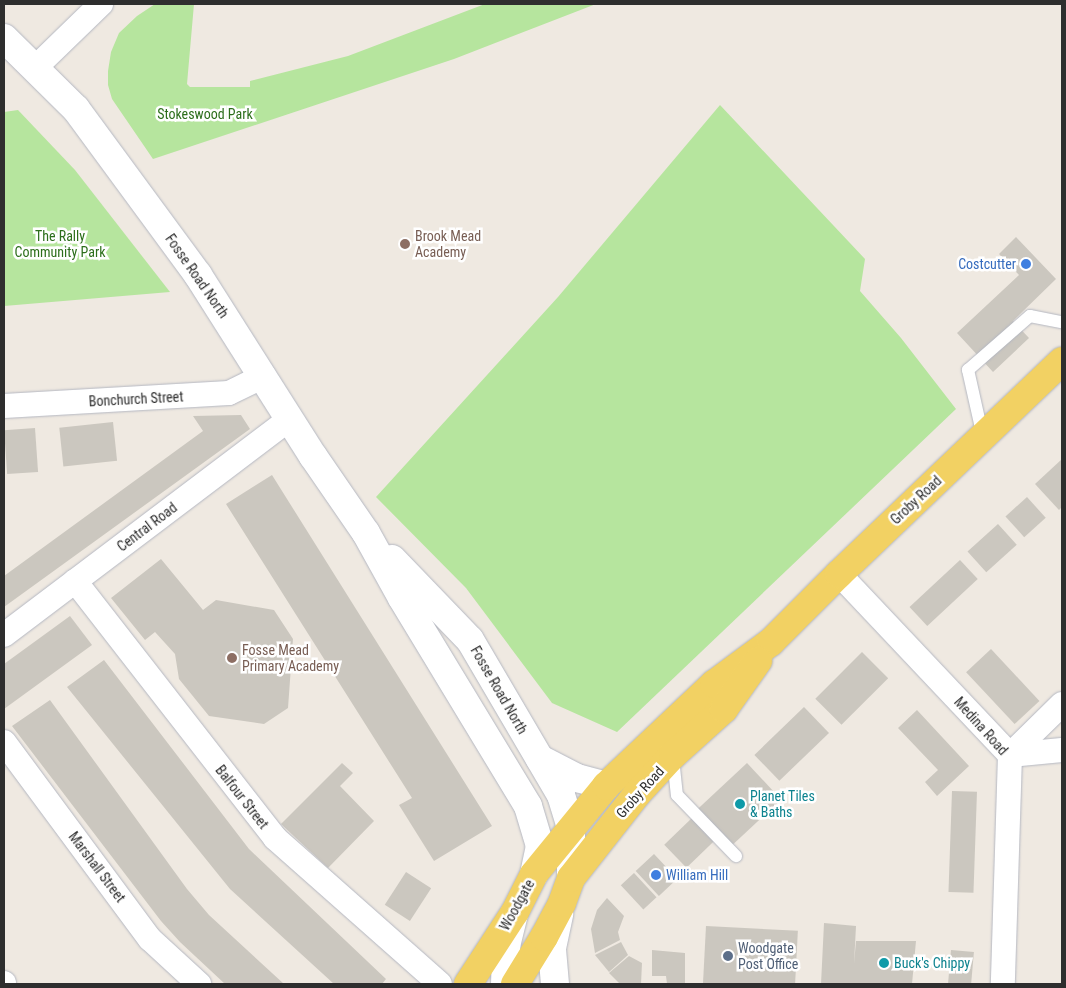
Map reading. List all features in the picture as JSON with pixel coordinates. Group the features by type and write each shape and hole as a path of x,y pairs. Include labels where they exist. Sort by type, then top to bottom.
{"main road":[{"name":"Groby Road","path":"570,828 606,786 714,684 771,642 839,574 1062,361"},
{"name":"Groby Road","path":"566,890 620,814 673,756 724,709 771,642"},
{"name":"Woodgate","path":"468,984 515,912 534,874 570,828"},
{"path":"514,984 566,890"}],"street":[{"path":"35,68 101,4"},
{"name":"Fosse Road North","path":"4,38 82,117 198,275 366,533 402,598 528,806 540,846 534,874"},
{"name":"Bonchurch Street","path":"4,406 229,393 264,376"},
{"name":"Central Road","path":"4,635 290,419"},
{"name":"Fosse Road North","path":"366,533 470,640 561,795 570,828 566,890 552,948 555,984"},
{"name":"Medina Road","path":"839,574 1010,755 1003,984"},
{"name":"Balfour Street","path":"75,581 274,838 440,984"},
{"path":"1010,755 1062,704"},
{"name":"Marshall Street","path":"4,742 150,940 199,984"},
{"path":"1010,755 1062,750"},
{"path":"540,759 577,778 606,786"},
{"path":"528,806 570,828 584,830 620,814"},
{"path":"505,984 506,946 515,912"}],"lane":[{"path":"983,437 968,370 1030,316 1062,322"},
{"path":"673,756 677,795 736,856"}],"green space":[{"name":"Stokeswood Park","path":"155,4 194,4 187,84 190,87 250,87 250,81 348,56 485,4 596,4 454,59 153,159 112,99 108,85 108,71 111,52 119,33 137,16"},
{"path":"720,105 865,259 860,291 901,338 956,409 617,732 552,703 466,588 376,497 558,297"},
{"name":"The Rally Community Park","path":"18,110 75,170 170,292 4,306 4,112"}],"building":[{"path":"1016,237 1056,279 1013,321 1029,338 993,372 957,333 1019,275 999,254"},
{"path":"241,415 250,429 4,607 4,576 203,431 193,416"},
{"path":"113,422 117,461 63,466 59,428"},
{"path":"35,428 38,472 7,474 4,430"},
{"path":"1062,459 1062,507 1059,510 1035,484"},
{"path":"272,475 492,826 434,861 399,805 412,798 226,504"},
{"path":"1027,497 1046,518 1024,537 1005,516"},
{"path":"998,524 1017,545 986,572 968,551"},
{"path":"161,559 203,610 216,600 274,610 293,639 288,708 264,724 209,716 179,679 175,654 155,632 145,640 111,598"},
{"path":"960,560 978,579 927,626 910,607"},
{"path":"70,616 92,645 4,709 4,664"},
{"path":"991,649 1039,701 1015,724 966,672"},
{"path":"862,652 888,678 841,725 815,699"},
{"path":"104,660 249,849 386,979 382,984 334,984 230,889 67,687"},
{"path":"50,700 187,889 209,915 284,984 225,984 180,942 161,921 12,726"},
{"path":"804,707 829,733 779,781 754,755"},
{"path":"917,710 969,766 937,796 925,782 938,770 898,728"},
{"path":"342,763 353,773 340,786 374,821 328,868 281,824"},
{"name":"Planet Tiles & Baths","path":"747,763 781,800 732,845 698,809"},
{"path":"952,791 977,792 973,893 948,892"},
{"path":"693,817 715,840 686,868 664,845"},
{"name":"William Hill","path":"654,854 677,879 659,896 636,871"},
{"path":"406,872 431,888 410,921 385,905"},
{"path":"634,873 657,897 643,909 621,885"},
{"path":"607,898 624,916 618,932 620,940 595,953 591,929 597,910"},
{"path":"824,923 856,926 854,964 856,941 916,941 912,984 821,984"},
{"path":"706,926 798,931 795,984 703,984"},
{"path":"621,942 628,955 609,972 595,955"},
{"path":"652,950 685,953 685,984 667,984 666,976 652,976"},
{"path":"951,950 974,952 971,984 948,984"},
{"path":"629,956 642,963 641,984 620,984 609,973"}],"place":[{"name":"Brook Mead Academy","path":"405,244"},
{"name":"Costcutter","path":"1026,264"},
{"name":"Fosse Mead Primary Academy","path":"232,658"},
{"name":"Planet Tiles & Baths","path":"740,804"},
{"name":"William Hill","path":"656,875"},
{"name":"Woodgate Post Office","path":"728,956"},
{"name":"Buck's Chippy","path":"884,963"}]}
